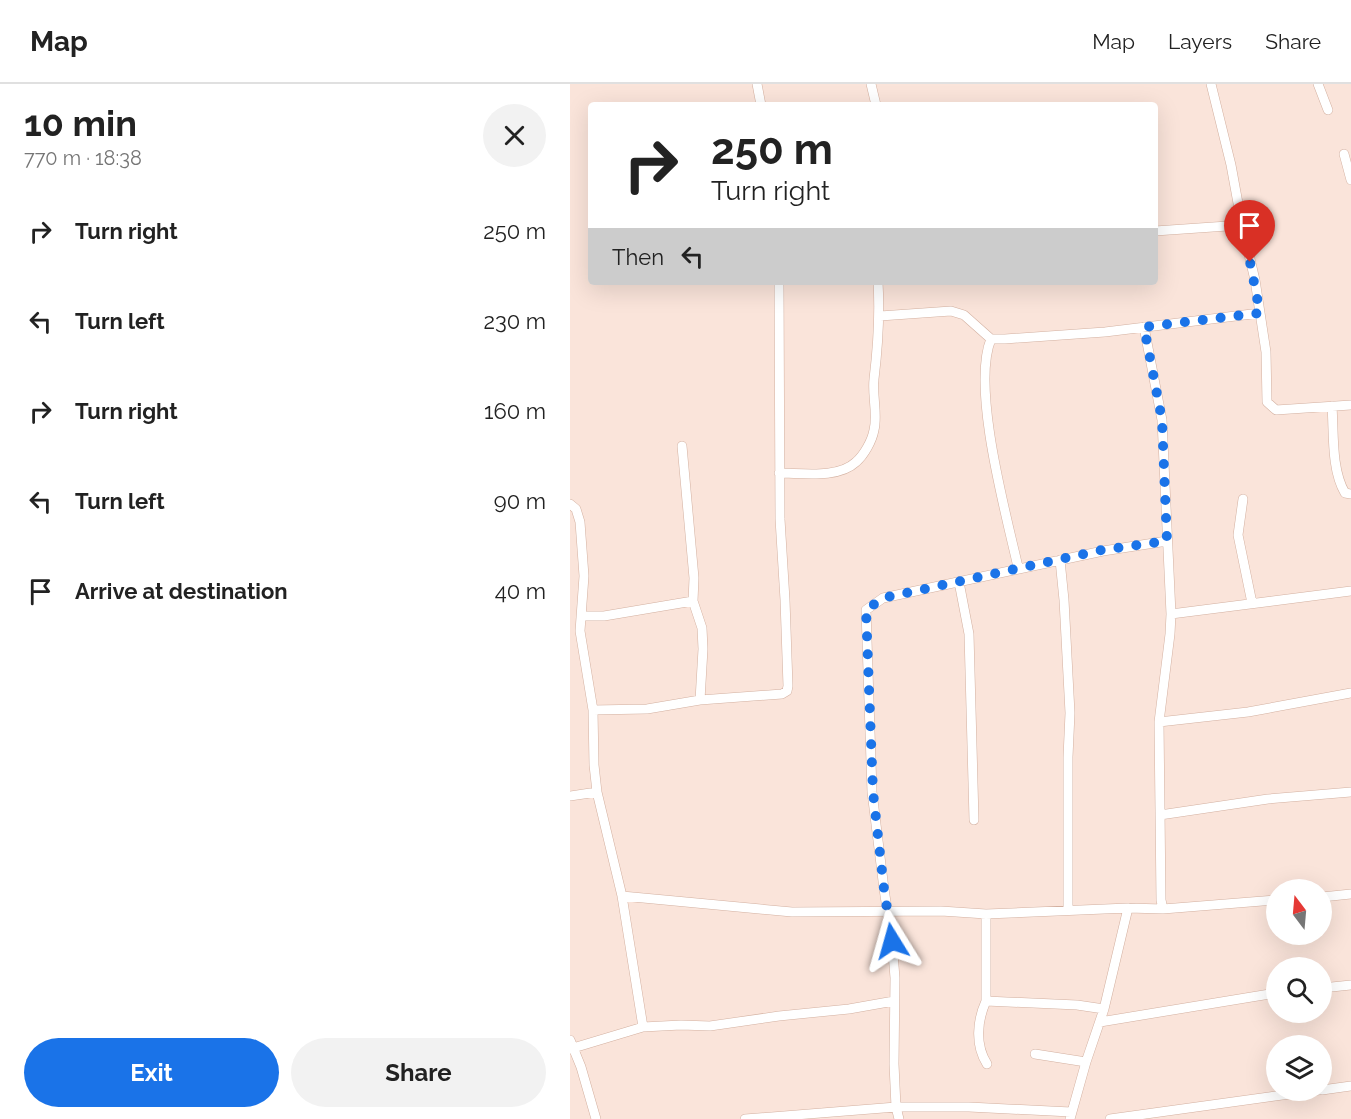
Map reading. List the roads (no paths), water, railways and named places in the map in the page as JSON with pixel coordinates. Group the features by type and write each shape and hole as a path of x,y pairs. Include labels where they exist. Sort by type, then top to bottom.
{"street":[{"path":"757,84 760,102"},
{"path":"871,84 875,102"},
{"path":"1211,84 1231,165 1260,313 1266,352 1267,402 1276,410 1351,405"},
{"path":"1318,84 1328,111"},
{"path":"1344,154 1351,180"},
{"path":"1158,231 1242,225"},
{"path":"593,710 647,709 700,700 782,694 787,691 779,473 779,285"},
{"path":"779,473 822,473 842,470 856,463 868,446 874,430 873,380 880,316 878,285"},
{"path":"880,316 951,311 964,315 991,339 1078,334 1260,313"},
{"path":"1144,327 1162,420 1171,614 1159,722 1161,900 1163,909"},
{"path":"991,339 984,367 985,388 992,444 1018,567"},
{"path":"1332,406 1336,466 1345,493 1351,494"},
{"path":"682,446 694,578 693,601 703,638 700,700"},
{"path":"1243,499 1238,535 1252,603"},
{"path":"570,504 576,509 580,522 584,576 580,631 593,710 597,792 622,896 643,1027"},
{"path":"899,1119 896,1107 894,1064 894,969 873,792 866,610 883,598 1018,567 1102,550 1167,541"},
{"path":"1060,560 1070,713 1068,910"},
{"path":"959,582 969,634 974,820"},
{"path":"1171,614 1351,591"},
{"path":"582,616 604,616 693,601"},
{"path":"1159,722 1248,712 1351,693"},
{"path":"570,796 597,792"},
{"path":"1160,815 1268,799 1351,792"},
{"path":"1332,896 1351,894"},
{"path":"622,896 792,912 941,911 986,914 1128,908 1163,909 1266,901"},
{"path":"745,1119 896,1107 969,1107 1070,1115 1104,1009 1128,908"},
{"path":"986,914 986,1001 978,1032 982,1056 987,1064"},
{"path":"1332,987 1351,985"},
{"path":"1100,1022 1266,995"},
{"path":"596,1119 581,1067 571,1046 643,1027 710,1026 849,1009 894,1001"},
{"path":"986,1001 1077,1005 1104,1009"},
{"path":"1035,1054 1086,1062"},
{"path":"1332,1088 1351,1086"},
{"path":"1110,1119 1266,1097"},
{"path":"969,1107 969,1119"}]}
